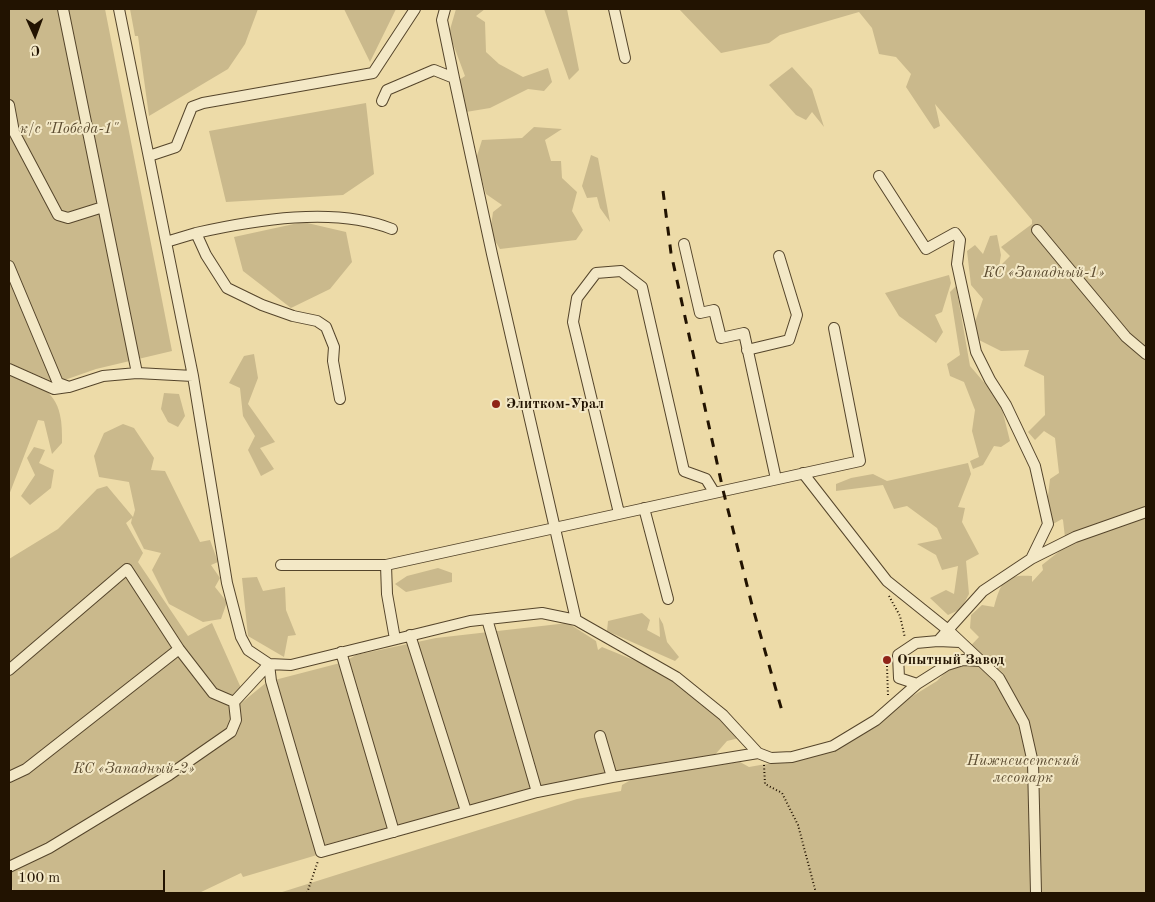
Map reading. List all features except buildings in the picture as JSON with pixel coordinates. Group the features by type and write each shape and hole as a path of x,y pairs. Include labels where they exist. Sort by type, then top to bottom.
{"street":[{"path":"63,9 137,373"},
{"path":"119,9 193,376 227,583 240,637 248,650 269,664 291,665 470,621 542,613 576,620 676,677 723,715 761,754 771,758 792,757 833,746 876,720 917,684 948,665 963,660 981,661"},
{"path":"149,156 176,147 192,107 203,103 373,73 415,9"},
{"path":"445,9 442,20 454,78 492,254 576,620"},
{"path":"614,9 625,58"},
{"path":"382,101 386,90 434,70 454,78"},
{"path":"9,105 14,132 58,216 68,218 103,207"},
{"path":"879,176 926,249 956,233 960,240 957,264 976,352 990,380 1006,405 1035,466 1044,505 1048,524 1031,558"},
{"path":"166,242 236,224 313,216 343,218 380,224 392,229"},
{"path":"1038,230 1126,337 1146,354"},
{"path":"196,233 206,255 227,288 262,306 317,321 326,327 334,347 333,361 340,399"},
{"path":"684,244 700,313 714,310 720,338 744,333 776,479"},
{"path":"748,350 789,340 797,315 779,256"},
{"path":"9,266 58,383 69,387"},
{"path":"619,513 573,322 577,298 596,273 621,271 642,287 684,471 706,479 714,492"},
{"path":"280,565 386,565 860,461 834,328"},
{"path":"9,369 54,389 69,387 102,376 137,373 193,376"},
{"path":"803,473 887,581 948,630 999,678 1024,723 1033,763 1036,893"},
{"path":"644,508 668,599"},
{"path":"938,641 983,591 1031,558 1075,537 1146,512"},
{"path":"386,565 387,594 395,638"},
{"path":"9,670 127,569 179,649 213,693 234,702"},
{"path":"487,619 537,792"},
{"path":"410,635 466,812"},
{"path":"917,684 899,678 898,655 916,643 960,642"},
{"path":"9,777 26,768 179,649"},
{"path":"341,652 394,832"},
{"path":"10,867 57,843 169,775 231,732 236,720 234,702 269,664"},
{"path":"269,664 271,681 322,852 537,792 612,777 761,754"},
{"path":"600,736 612,777"}],"path":[{"path":"887,592 900,616 905,640"},
{"path":"887,660 888,709"},
{"path":"761,754 765,784 782,793 798,825 816,893"},
{"path":"306,893 322,852"}],"green space":[{"name":"к/с \"Победа-1\"","path":"9,9 105,9 172,351 96,369 56,383 9,363"},
{"path":"130,9 258,9 245,44 228,69 149,116 138,36 135,36"},
{"path":"344,9 396,9 370,62"},
{"path":"456,9 485,9 476,16 485,22 486,52 499,64 523,77 548,68 552,82 544,91 528,89 490,108 466,112 459,80 465,76 449,33"},
{"path":"544,9 567,9 579,70 569,80"},
{"name":"Нижнеисетский лесопарк","path":"679,9 1146,9 1146,893 279,893 577,799 621,791 622,785 636,777 740,762 749,767 817,755 937,681 979,637 970,628 971,615 982,605 994,607 999,591 1005,581 1010,578 1015,576 1032,576 1032,582 1043,570 1042,565 1066,546 1063,520 1053,524 1047,504 1050,479 1059,473 1055,438 1044,431 1035,440 1028,432 1045,415 1044,376 1024,366 1029,350 1001,351 979,340 975,322 983,299 971,285 967,251 975,245 983,254 990,236 997,235 1001,255 999,267 1010,256 1001,247 1032,224 1032,220 935,104 940,126 934,129 906,87 911,74 896,57 879,54 872,28 859,12 780,35 769,43 721,53"},
{"path":"792,67 812,89 824,127 812,112 806,120 796,115 769,85"},
{"path":"366,103 374,174 343,195 226,202 209,131"},
{"path":"534,127 562,129 545,140 551,161 561,161 562,178 577,192 572,211 583,230 576,240 500,249 490,233 493,212 502,205 486,194 476,159 482,140 522,138"},
{"path":"591,155 598,158 610,222 600,208 597,197 587,198 582,186"},
{"path":"303,222 346,232 352,262 330,289 291,308 243,271 234,237"},
{"path":"949,275 951,283 942,312 935,315 943,332 936,343 899,316 885,293"},
{"path":"956,286 970,366 1000,401 1010,441 1001,447 994,446 983,465 973,469 970,461 979,457 972,431 975,410 964,382 950,376 947,364 960,355 950,292"},
{"path":"254,354 258,378 248,404 275,442 260,448 274,469 261,476 248,450 255,436 243,416 240,388 229,383 244,356"},
{"path":"9,368 40,386 53,399 61,418 62,443 52,454 44,421 38,420 9,495"},
{"path":"164,393 179,394 185,416 178,427 168,422 161,409"},
{"name":"КС «Западный-2»","path":"123,424 134,428 154,458 151,470 165,471 200,542 210,540 218,562 211,565 220,578 215,587 227,602 221,619 203,622 169,604 152,570 161,553 144,549 131,523 132,518 126,523 143,553 138,562 188,636 212,623 241,688 236,696 240,704 267,682 344,662 356,655 436,638 568,623 596,641 598,650 602,647 663,672 719,715 739,738 727,741 713,757 671,764 671,761 536,788 316,847 317,855 243,877 241,873 199,893 13,893 9,864 9,559 58,529 97,489 107,486 133,517 135,510 129,482 99,477 94,456 104,433"},
{"path":"34,447 45,450 39,463 54,470 51,488 30,505 21,496 35,475 27,458"},
{"path":"968,463 971,474 958,507 965,508 962,522 979,554 966,561 969,594 961,609 948,615 930,598 946,590 954,594 958,566 942,570 936,555 917,544 942,539 937,528 907,506 894,509 883,485 836,491 836,484 851,478 873,474 887,481"},
{"path":"438,568 452,573 452,582 406,592 395,584 407,576"},
{"path":"257,577 263,591 285,587 286,610 296,635 288,636 284,657 248,636 242,578"},
{"path":"642,613 650,620 647,630 660,637 659,617 663,624 667,642 679,657 675,661 607,631 608,621"}],"railway":[{"path":"663,191 671,253 723,490 752,605 782,711"}],"place":[{"name":"Элитком-Урал","path":"496,404"},
{"name":"Опытный Завод","path":"887,660"}],"park label":[{"name":"КС «Западный-1»","path":"1044,273"}]}
